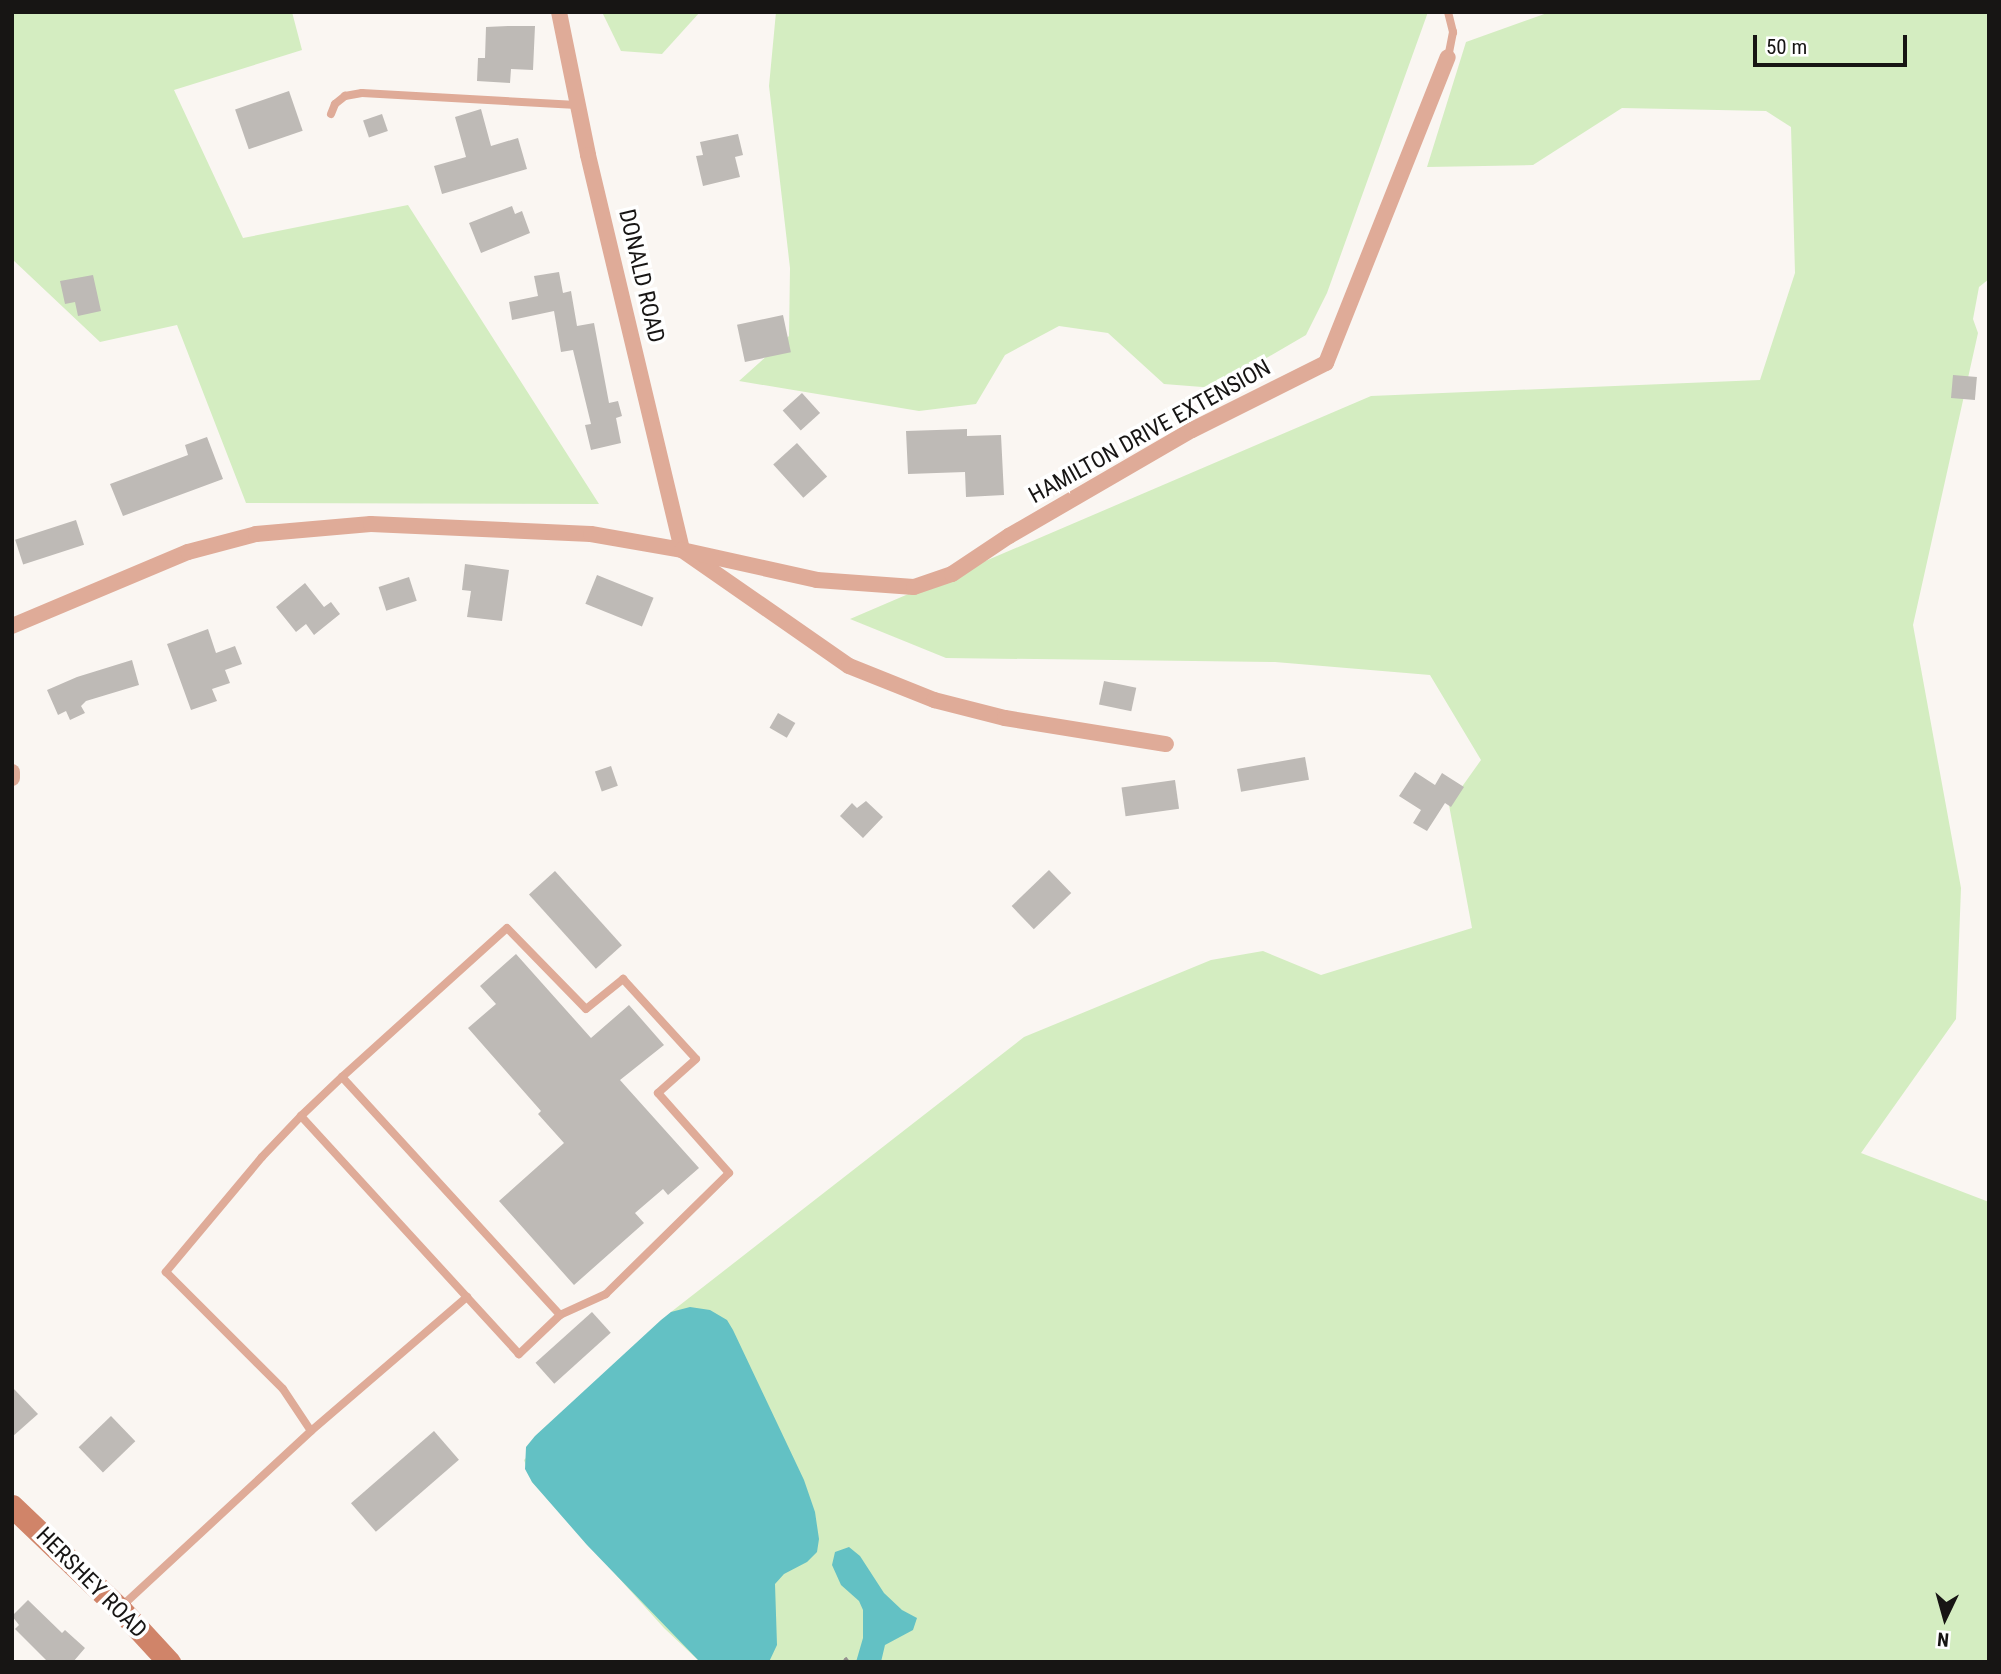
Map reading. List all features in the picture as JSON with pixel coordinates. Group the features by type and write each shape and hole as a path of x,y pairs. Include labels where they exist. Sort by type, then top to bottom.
{"street":[{"name":"DONALD ROAD","path":"559,12 577,105 682,550"},
{"name":"HAMILTON DRIVE EXTENSION","path":"12,626 188,552 256,534 371,524 591,534 682,550 817,580 914,587 952,574 1025,526 1192,430 1326,363 1448,57"},
{"name":"HAMILTON DRIVE EXTENSION","path":"682,550 849,666 934,700 1005,718 1166,744"},
{"path":"12,772 12,778"},
{"name":"HERSHEY ROAD","path":"12,1506 120,1608 169,1662"}],"lane":[{"path":"1448,12 1453,32 1448,57"},
{"path":"331,114 335,104 345,96 362,93 577,105"},
{"path":"301,1116 519,1354 560,1315 606,1294 729,1173 658,1093 696,1059 623,979 586,1009 507,928 301,1116 262,1157 166,1272 283,1389 311,1431"},
{"path":"342,1077 560,1315"},
{"path":"120,1608 311,1431 467,1297"}],"green space":[{"path":"12,12 292,12 302,50 174,90 243,238 408,205 599,504 246,503 177,325 100,342 12,259"},
{"path":"602,12 700,12 662,54 621,51"},
{"path":"776,12 1428,12 1327,293 1306,335 1215,388 1164,384 1108,333 1059,326 1005,355 976,404 919,411 739,381 789,336 790,268 769,86"},
{"path":"1550,12 1989,12 1989,279 1979,287 1973,319 1978,333 1913,625 1961,888 1956,1019 1861,1153 1989,1202 1989,1662 700,1662 664,1628 532,1482 524,1460 671,1312 1024,1037 1211,960 1263,951 1321,975 1472,928 1449,805 1481,760 1430,675 1275,662 946,658 850,619 1371,396 1760,380 1795,273 1791,127 1766,111 1622,108 1533,165 1427,167 1466,42"}],"water":[{"path":"690,1307 710,1310 727,1320 804,1480 815,1512 819,1539 817,1552 807,1562 784,1574 775,1584 777,1645 769,1662 700,1662 587,1545 532,1482 525,1469 526,1447 535,1436 661,1320 671,1312"},
{"path":"849,1547 860,1556 884,1593 902,1610 917,1618 913,1630 885,1645 881,1662 856,1662 863,1638 863,1610 859,1601 841,1585 832,1565 835,1552"}],"building":[{"path":"535,26 533,70 511,69 510,83 477,81 478,58 485,58 486,27"},
{"path":"289,91 303,131 249,149 235,110"},
{"path":"481,109 491,146 518,138 527,169 442,194 434,166 466,157 455,117"},
{"path":"382,114 388,131 369,138 363,121"},
{"path":"738,134 743,155 735,157 740,177 703,186 696,156 703,155 700,142"},
{"path":"512,206 515,214 522,211 530,233 481,253 469,223"},
{"path":"559,272 563,293 571,291 577,326 594,323 609,403 618,401 622,416 616,418 621,443 591,450 585,425 591,424 573,350 561,352 554,311 512,320 509,302 538,296 534,276"},
{"path":"93,275 101,311 78,316 75,302 65,304 60,281"},
{"path":"783,315 791,352 745,362 737,325"},
{"path":"1953,375 1977,377 1975,400 1951,398"},
{"path":"802,393 820,413 801,430 783,410"},
{"path":"967,429 967,436 1001,435 1004,495 966,497 965,472 908,474 906,431"},
{"path":"207,437 223,479 123,516 110,484 188,455 185,445"},
{"path":"797,443 827,476 803,498 773,464"},
{"path":"76,520 84,545 23,565 15,540"},
{"path":"465,564 509,570 502,621 467,617 471,591 462,590"},
{"path":"597,575 654,598 642,627 585,604"},
{"path":"409,577 417,601 386,611 379,587"},
{"path":"305,583 324,607 331,602 340,614 314,635 306,624 296,632 276,607"},
{"path":"208,629 216,653 235,646 242,664 225,670 230,683 212,689 217,701 191,710 167,644"},
{"path":"132,660 139,685 86,701 81,706 85,713 70,720 66,711 58,715 47,690 77,677"},
{"path":"1104,681 1136,688 1131,711 1099,704"},
{"path":"778,713 795,723 787,738 770,728"},
{"path":"1305,757 1309,780 1241,792 1237,769"},
{"path":"611,766 618,786 602,791 595,772"},
{"path":"1415,772 1435,785 1442,773 1464,787 1451,807 1445,803 1427,831 1413,823 1421,810 1399,796"},
{"path":"1175,780 1179,809 1126,816 1122,788"},
{"path":"866,801 883,817 863,838 840,816 852,803 857,808"},
{"path":"1049,870 1071,893 1034,929 1012,906"},
{"path":"555,871 622,945 596,969 529,894"},
{"path":"516,954 591,1038 629,1005 664,1045 620,1080 699,1168 668,1195 663,1189 635,1213 644,1223 574,1285 499,1201 564,1143 538,1114 541,1111 468,1028 496,1004 480,986"},
{"path":"592,1312 611,1333 554,1384 536,1363"},
{"path":"12,1387 38,1414 12,1437"},
{"path":"111,1416 135,1441 103,1472 79,1447"},
{"path":"434,1431 459,1460 376,1532 351,1503"},
{"path":"28,1600 62,1633 65,1630 85,1648 73,1662 48,1662 15,1629 19,1625 12,1616"}]}
